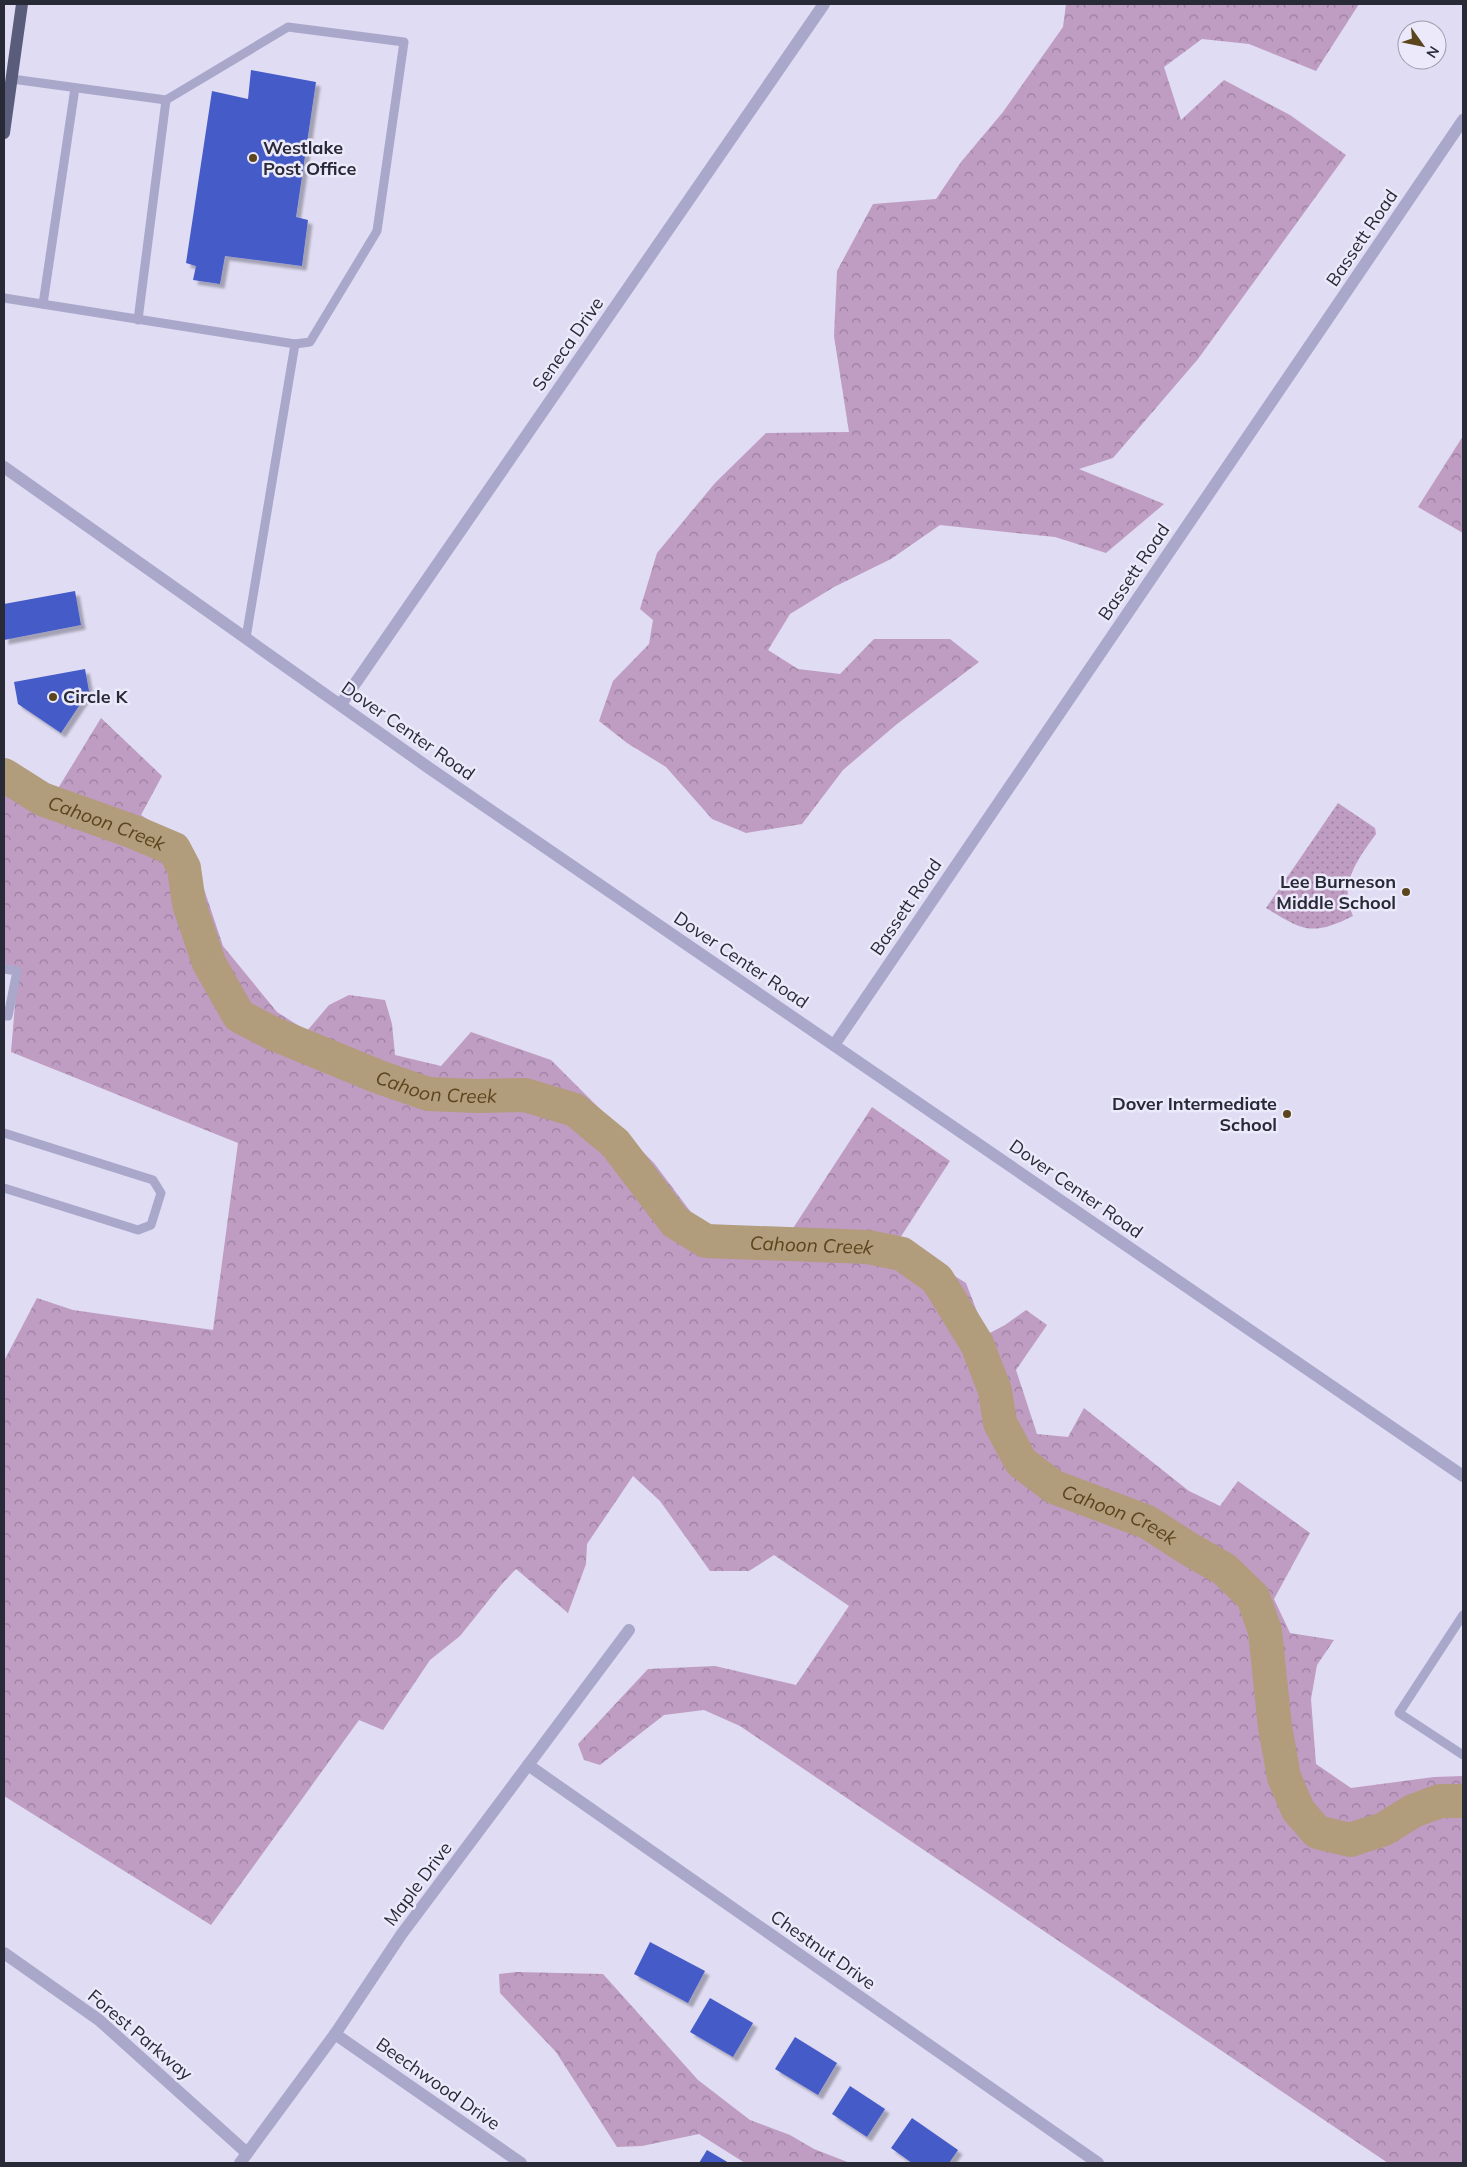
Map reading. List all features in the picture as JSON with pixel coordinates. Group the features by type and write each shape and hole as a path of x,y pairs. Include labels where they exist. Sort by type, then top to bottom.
{"main road":[{"path":"4,133 22,4"}],"street":[{"name":"Seneca Drive","path":"341,704 824,4"},
{"name":"Bassett Road","path":"834,1045 1463,120"},
{"name":"Dover Center Road","path":"4,468 341,704 437,774 1463,1476"},
{"name":"Maple Drive","path":"243,2158 335,2034 401,1935 629,1630"},
{"name":"Chestnut Drive","path":"528,1765 1098,2163"},
{"name":"Forest Parkway","path":"4,1953 99,2020 243,2158"},
{"name":"Beechwood Drive","path":"335,2034 521,2163"}],"lane":[{"path":"4,298 295,344 310,342 377,231 404,42 288,26 166,100 12,79"},
{"path":"43,304 76,88"},
{"path":"138,320 166,100"},
{"path":"246,638 295,344"},
{"path":"4,969 17,972 8,1016 4,1016"},
{"path":"4,1133 153,1180 162,1193 150,1225 138,1230 4,1188"},
{"path":"1463,1615 1399,1713 1463,1755"}],"green space":[{"path":"1066,4 1359,4 1316,71 1249,44 1202,39 1164,67 1181,120 1224,80 1290,115 1346,155 1198,359 1113,458 1079,469 1164,504 1106,553 1055,537 940,525 891,559 834,587 790,614 768,650 798,669 840,674 874,639 950,639 979,662 897,724 843,770 802,824 746,833 712,819 666,767 627,743 599,721 613,681 649,644 653,620 640,609 657,553 715,483 766,433 849,432 834,336 837,271 873,204 936,199 961,162 1003,112 1063,27"},
{"path":"1463,436 1463,533 1418,507"},
{"path":"101,718 162,776 141,815 190,847 223,946 277,1012 307,1031 329,1005 349,995 385,1000 392,1024 395,1055 441,1066 471,1032 551,1060 654,1163 699,1223 788,1236 872,1107 950,1161 898,1241 966,1283 986,1335 1005,1325 1026,1310 1047,1325 1016,1370 1037,1434 1068,1437 1084,1408 1189,1491 1220,1506 1238,1481 1310,1533 1274,1599 1290,1633 1334,1640 1317,1665 1311,1699 1316,1764 1351,1788 1434,1777 1463,1776 1463,2163 1388,2163 740,1726 704,1710 664,1715 600,1765 584,1760 578,1744 648,1669 715,1666 796,1685 849,1606 774,1555 749,1571 710,1571 660,1501 633,1476 587,1544 586,1564 568,1613 516,1569 460,1636 430,1660 383,1730 359,1720 211,1925 4,1796 4,1361 37,1298 73,1310 213,1330 238,1143 11,1052 18,969 4,964 4,773 54,795"},
{"path":"1338,803 1375,828 1376,834 1352,872 1348,893 1353,916 1327,927 1308,928 1299,926 1266,908"},
{"path":"516,1972 603,1974 698,2080 750,2120 790,2135 814,2149 850,2163 745,2163 699,2134 642,2146 617,2147 556,2052 500,1993 499,1974"}],"building":[{"name":"Westlake Post Office","path":"251,70 316,82 296,217 308,220 302,266 225,256 220,284 193,280 196,266 186,263 212,91 248,99"},
{"path":"75,591 81,625 4,640 4,604"},
{"path":"85,669 89,691 61,733 18,704 14,682"},
{"path":"650,1942 705,1971 688,2003 634,1974"},
{"path":"710,1998 753,2023 733,2057 690,2032"},
{"path":"795,2037 837,2063 818,2095 775,2069"},
{"path":"850,2086 885,2109 867,2137 832,2114"},
{"path":"912,2118 958,2150 949,2163 912,2163 891,2148"},
{"path":"707,2150 729,2163 699,2163"}],"waterway":[{"name":"Cahoon Creek","path":"4,775 42,799 134,832 174,849 184,868 189,904 209,963 239,1016 272,1033 379,1077 428,1094 476,1096 525,1095 575,1110 615,1143 675,1222 706,1241 868,1247 902,1254 937,1279 977,1344 995,1391 1000,1423 1021,1462 1054,1487 1147,1522 1224,1569 1253,1597 1265,1631 1275,1727 1284,1777 1298,1810 1317,1832 1350,1840 1384,1829 1413,1811 1440,1801 1463,1801"}],"place":[{"name":"Westlake Post Office","path":"253,158"},
{"name":"Circle K","path":"53,697"},
{"name":"Lee Burneson Middle School","path":"1406,892"},
{"name":"Dover Intermediate School","path":"1287,1114"}]}
